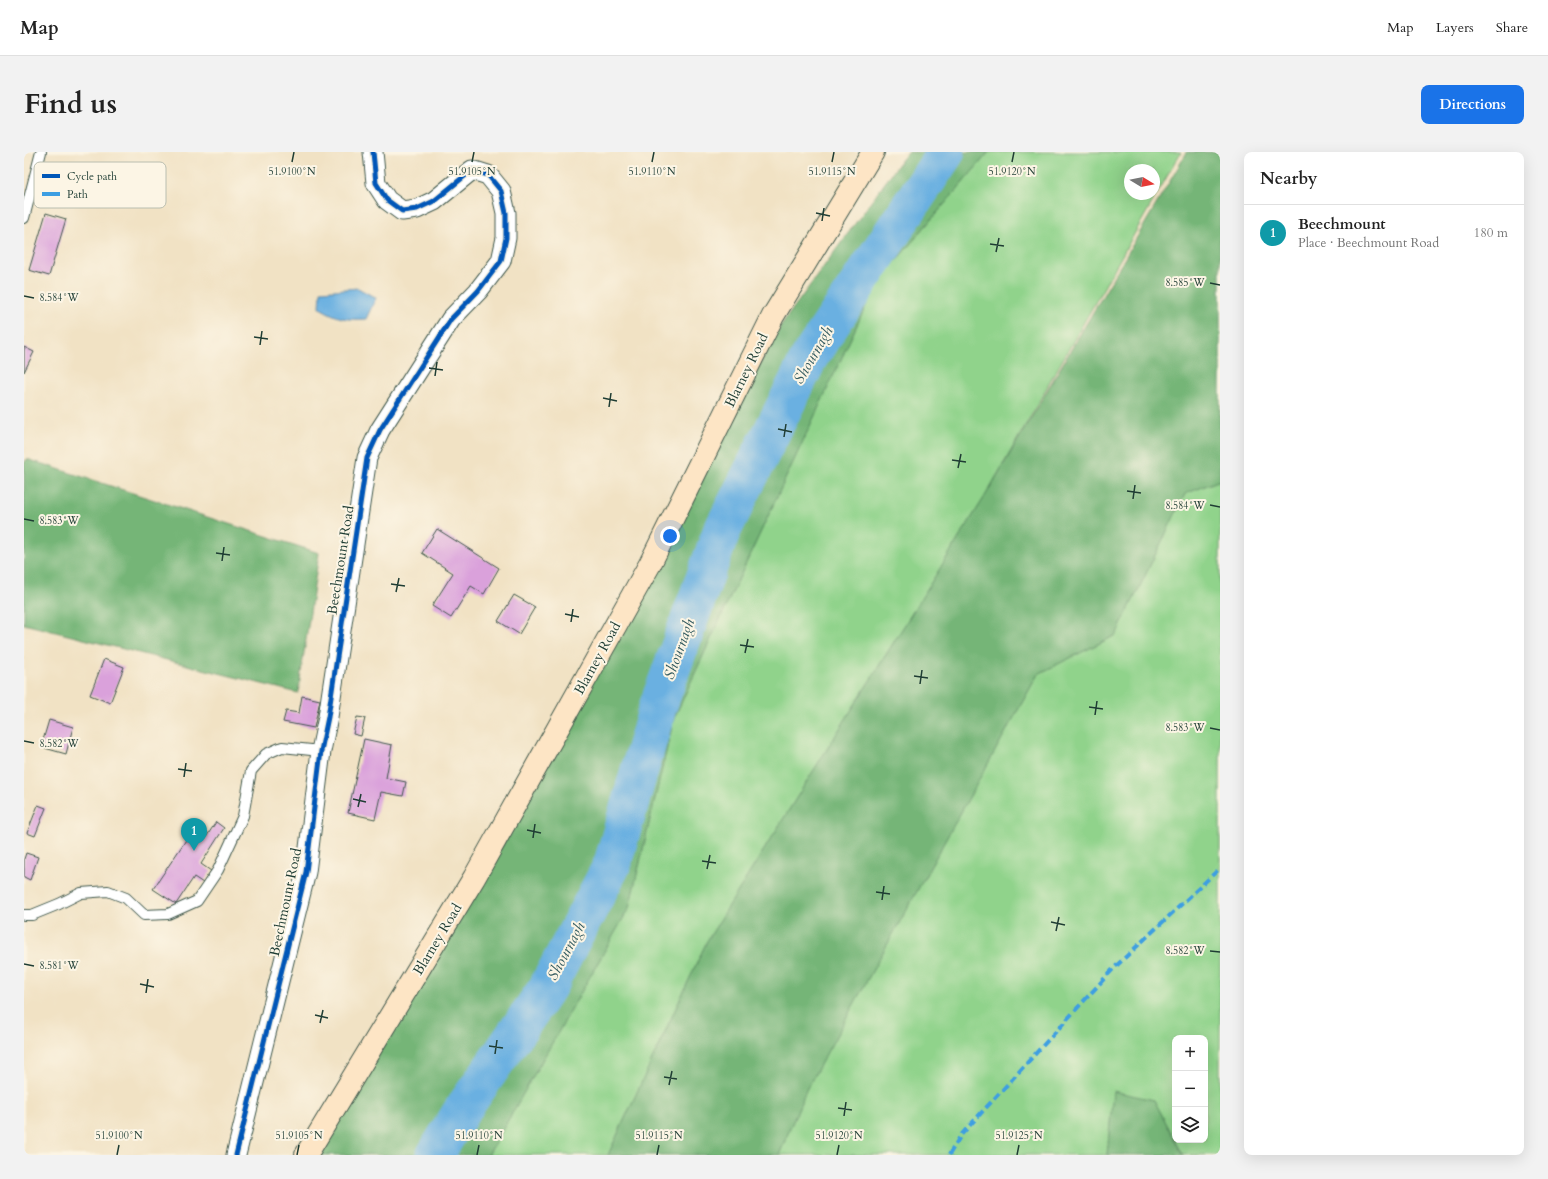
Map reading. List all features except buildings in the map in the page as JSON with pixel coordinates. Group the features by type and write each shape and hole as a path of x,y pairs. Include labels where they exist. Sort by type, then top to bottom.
{"main road":[{"name":"Blarney Road","path":"306,1155 474,878 650,564 773,316 873,152"}],"street":[{"name":"Beechmount Road","path":"236,1155 306,872 321,752 328,717 367,458 380,430 451,319 478,291 500,260 506,238 506,213 501,191 488,175 472,170 434,201 417,209 402,211 387,200 376,183 373,152"}],"lane":[{"path":"38,162 41,152"},
{"path":"24,218 34,179"},
{"path":"24,915 32,915 81,893 108,891 126,898 144,915 168,914 197,901 218,870 243,816 251,771 266,754 282,747 321,752"}],"green space":[{"path":"909,152 989,152 876,284 674,718 629,908 494,1145 488,1155 320,1155 537,779 781,325 903,158"},
{"path":"989,152 1181,152 1160,189 1160,164 1124,164 1124,200 1154,200 984,498 707,941 608,1155 488,1155 629,908 674,718 876,284"},
{"path":"1187,152 1220,152 1220,480 1185,494 1116,635 1038,674 806,1090 779,1155 608,1155 707,941 984,498"},
{"path":"27,459 319,553 298,693 24,624 24,463"},
{"path":"1220,480 1220,1155 1183,1155 1177,1143 1208,1143 1208,1035 1172,1035 1172,1134 1154,1100 1113,1092 1107,1155 779,1155 806,1090 1038,674 1116,635 1185,494"},
{"path":"1113,1091 1154,1100 1172,1134 1172,1143 1177,1143 1183,1155 1107,1155"}],"water":[{"path":"358,288 376,298 366,319 342,318 320,308 321,291"}],"waterway":[{"name":"Shournagh","path":"435,1155 461,1112 547,988 612,865 658,706 721,533 810,356 946,152"}],"marked path":[{"path":"949,1155 961,1135 1114,968 1220,868"}],"cycle path":[{"path":"236,1155 306,872 321,751 328,717 367,458 380,430 451,319 478,291 501,261 506,238 506,213 501,191 488,175 472,170 434,201 417,209 402,211 387,200 376,183 373,152"}],"place":[{"name":"Beechmount","path":"194,851"}]}
